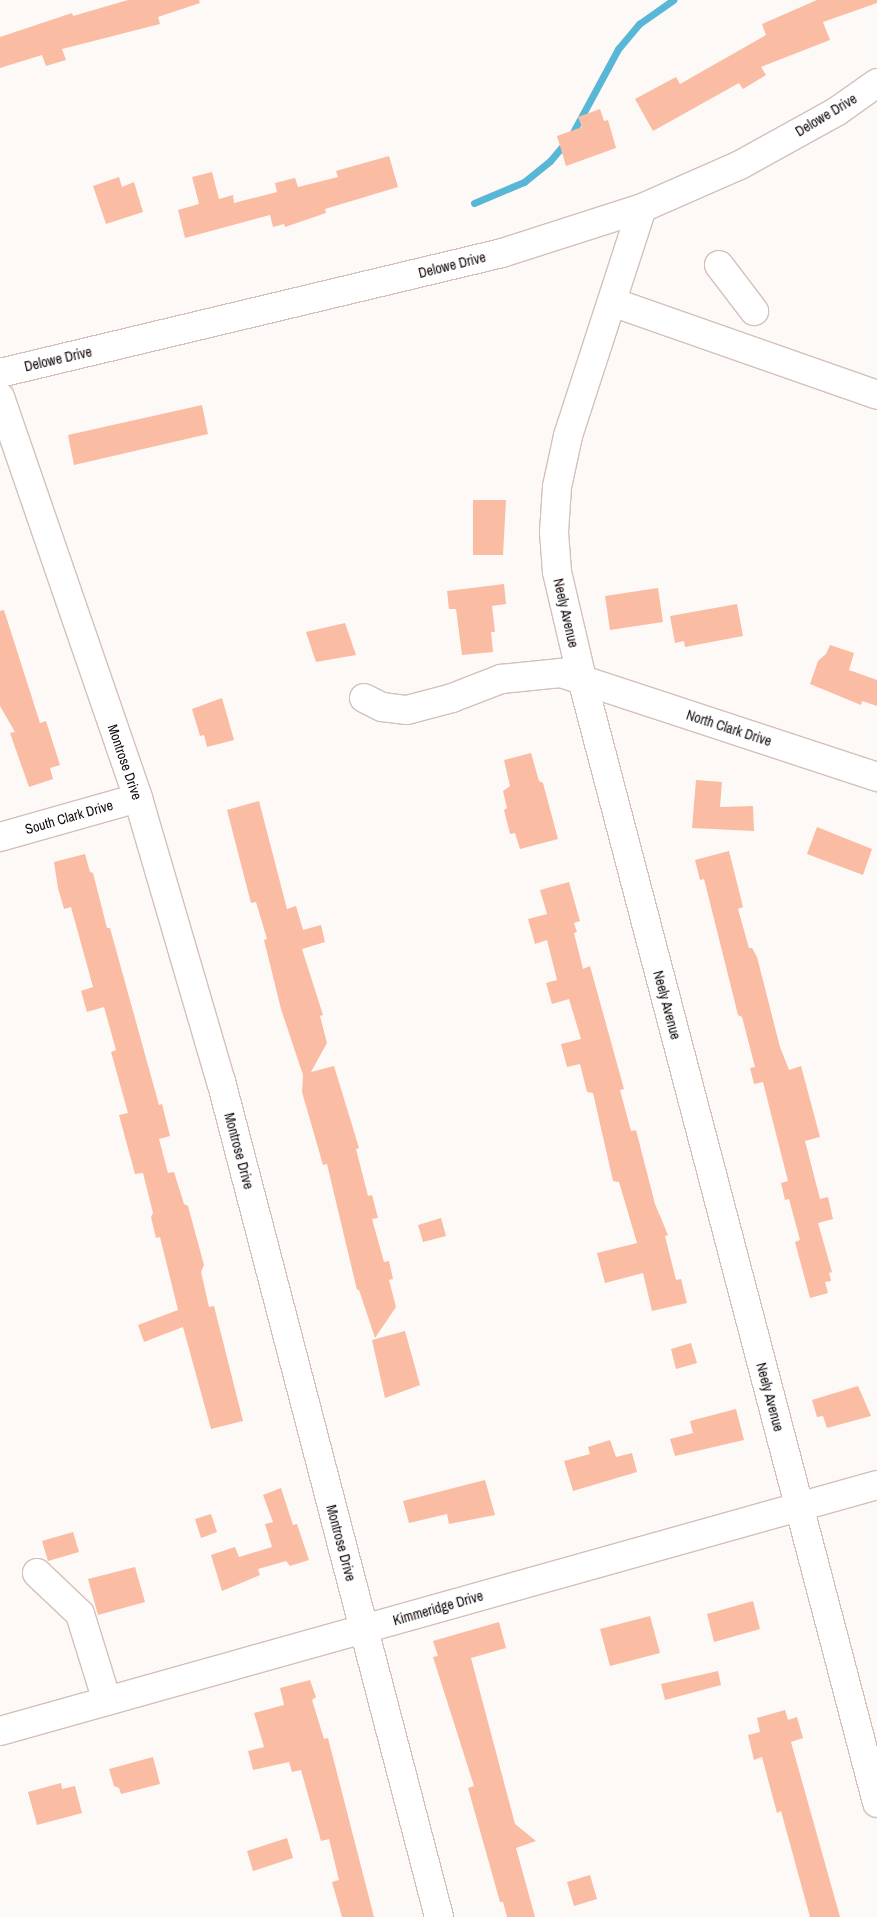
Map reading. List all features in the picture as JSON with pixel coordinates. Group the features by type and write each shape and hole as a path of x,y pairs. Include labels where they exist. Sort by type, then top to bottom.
{"street":[{"name":"Delowe Drive","path":"0,373 502,253 642,208 740,164 836,112 877,83"},
{"name":"Neely Avenue","path":"642,208 568,436 557,496 554,532 557,572 582,679 877,1803"},
{"path":"718,265 754,311"},
{"path":"612,302 877,395"},
{"name":"Montrose Drive","path":"0,397 138,798 221,1081 439,1917"},
{"name":"North Clark Drive","path":"364,698 382,707 407,710 452,698 501,679 545,672 582,679 877,777"},
{"name":"South Clark Drive","path":"0,837 138,798"},
{"name":"Kimmeridge Drive","path":"0,1731 877,1485"},
{"path":"37,1573 80,1614 107,1700"}],"building":[{"path":"128,0 199,0 200,3 158,17 160,24 62,49 66,60 46,66 42,55 0,68 0,37 72,13 73,16"},
{"path":"817,0 877,0 877,3 823,22 830,40 761,67 766,75 743,89 739,83 653,131 635,99 676,77 680,84 766,35 762,24"},
{"path":"600,109 604,121 608,120 616,148 566,166 557,136 582,127 578,117"},
{"path":"389,156 398,187 325,209 326,213 285,227 284,224 273,227 270,215 185,238 178,210 199,204 192,177 212,172 219,199 233,195 234,203 277,192 275,183 295,178 298,187 338,177 336,171"},
{"path":"119,177 122,187 134,182 143,212 106,224 93,186"},
{"path":"202,405 208,434 74,465 68,435"},
{"path":"473,500 506,500 503,555 473,555"},
{"path":"504,584 506,604 492,606 495,632 491,632 493,652 462,655 456,609 449,609 447,591"},
{"path":"658,588 663,622 610,630 605,596"},
{"path":"737,604 743,636 685,647 684,641 675,643 670,616"},
{"path":"4,610 40,723 46,721 60,765 50,768 53,779 29,787 10,733 15,732 0,706 0,611"},
{"path":"345,623 356,655 316,662 306,632"},
{"path":"830,645 854,653 849,670 877,680 877,706 862,701 861,705 810,684 818,661 826,654"},
{"path":"222,698 234,740 207,747 204,735 200,736 192,709"},
{"path":"531,753 539,781 543,783 558,839 520,849 515,833 510,834 504,810 507,808 503,791 510,786 504,760"},
{"path":"696,780 722,782 720,807 753,806 754,831 692,828"},
{"path":"259,801 287,909 296,906 303,930 321,925 325,942 302,949 323,1015 320,1016 327,1043 311,1072 334,1066 359,1148 356,1149 368,1196 372,1195 378,1218 372,1219 384,1262 389,1261 393,1279 389,1280 396,1307 375,1338 359,1290 357,1290 327,1164 323,1165 302,1092 303,1075 281,1009 264,940 267,939 256,902 251,903 227,810"},
{"path":"817,827 872,849 863,875 807,854"},
{"path":"729,851 743,907 738,909 749,948 752,948 757,957 780,1047 789,1070 801,1066 820,1137 805,1141 820,1199 828,1197 833,1219 818,1223 832,1272 829,1273 831,1281 825,1282 828,1293 810,1298 795,1242 800,1240 789,1199 785,1200 781,1183 788,1181 763,1082 754,1084 750,1068 755,1067 742,1017 738,1015 704,879 700,880 695,860"},
{"path":"85,854 90,872 93,873 107,928 110,928 159,1105 162,1104 170,1136 159,1139 168,1173 174,1172 184,1204 188,1206 204,1265 201,1272 209,1307 214,1306 243,1421 211,1429 183,1327 144,1342 138,1325 178,1310 160,1237 156,1238 151,1217 153,1213 143,1173 135,1174 119,1115 128,1113 111,1052 116,1050 104,1007 87,1012 81,991 93,987 71,907 64,909 58,888 54,862"},
{"path":"569,882 580,921 574,923 577,932 574,933 583,969 590,966 624,1089 620,1090 631,1131 636,1130 655,1204 668,1235 665,1236 676,1280 681,1279 687,1303 652,1311 643,1273 605,1283 597,1253 637,1243 619,1182 613,1181 593,1093 587,1092 580,1064 567,1067 561,1044 581,1039 569,999 552,1004 546,983 557,980 547,940 535,944 528,919 547,914 540,890"},
{"path":"441,1218 446,1236 423,1242 418,1225"},
{"path":"405,1331 420,1385 385,1398 372,1340"},
{"path":"691,1343 697,1363 676,1369 671,1349"},
{"path":"858,1386 871,1416 827,1428 823,1416 817,1417 812,1400"},
{"path":"736,1409 744,1440 675,1456 670,1439 693,1433 690,1421"},
{"path":"610,1440 616,1457 632,1453 637,1472 573,1491 564,1461 590,1454 588,1447"},
{"path":"485,1480 495,1515 449,1524 447,1514 409,1523 403,1501"},
{"path":"281,1488 293,1525 297,1524 309,1560 290,1566 286,1561 258,1569 260,1575 222,1591 211,1555 235,1547 239,1557 272,1547 265,1524 273,1522 263,1495"},
{"path":"211,1514 217,1532 201,1538 195,1519"},
{"path":"73,1532 79,1552 48,1561 42,1541"},
{"path":"135,1567 145,1602 98,1615 88,1579"},
{"path":"753,1601 760,1629 714,1642 707,1614"},
{"path":"650,1616 660,1653 610,1666 600,1629"},
{"path":"499,1622 506,1648 471,1658 515,1824 536,1841 516,1848 535,1917 507,1917 503,1902 500,1902 468,1788 474,1786 433,1657 438,1656 433,1641"},
{"path":"718,1671 721,1685 665,1700 661,1684"},
{"path":"310,1680 316,1697 312,1700 324,1739 328,1738 374,1917 342,1917 332,1882 339,1880 329,1839 321,1841 301,1770 292,1772 289,1762 253,1770 248,1751 264,1747 254,1713 284,1705 280,1688"},
{"path":"785,1710 788,1720 797,1717 803,1738 791,1742 840,1917 810,1917 781,1811 777,1813 762,1757 754,1760 748,1735 760,1732 757,1718"},
{"path":"153,1757 160,1784 121,1794 119,1788 114,1786 109,1769"},
{"path":"61,1783 62,1789 75,1786 82,1813 37,1825 28,1792"},
{"path":"287,1838 293,1858 253,1871 247,1851"},
{"path":"590,1875 597,1899 574,1906 567,1882"}],"waterway":[{"path":"474,203 524,182 550,161 571,136 618,49 639,24 673,0"}]}
